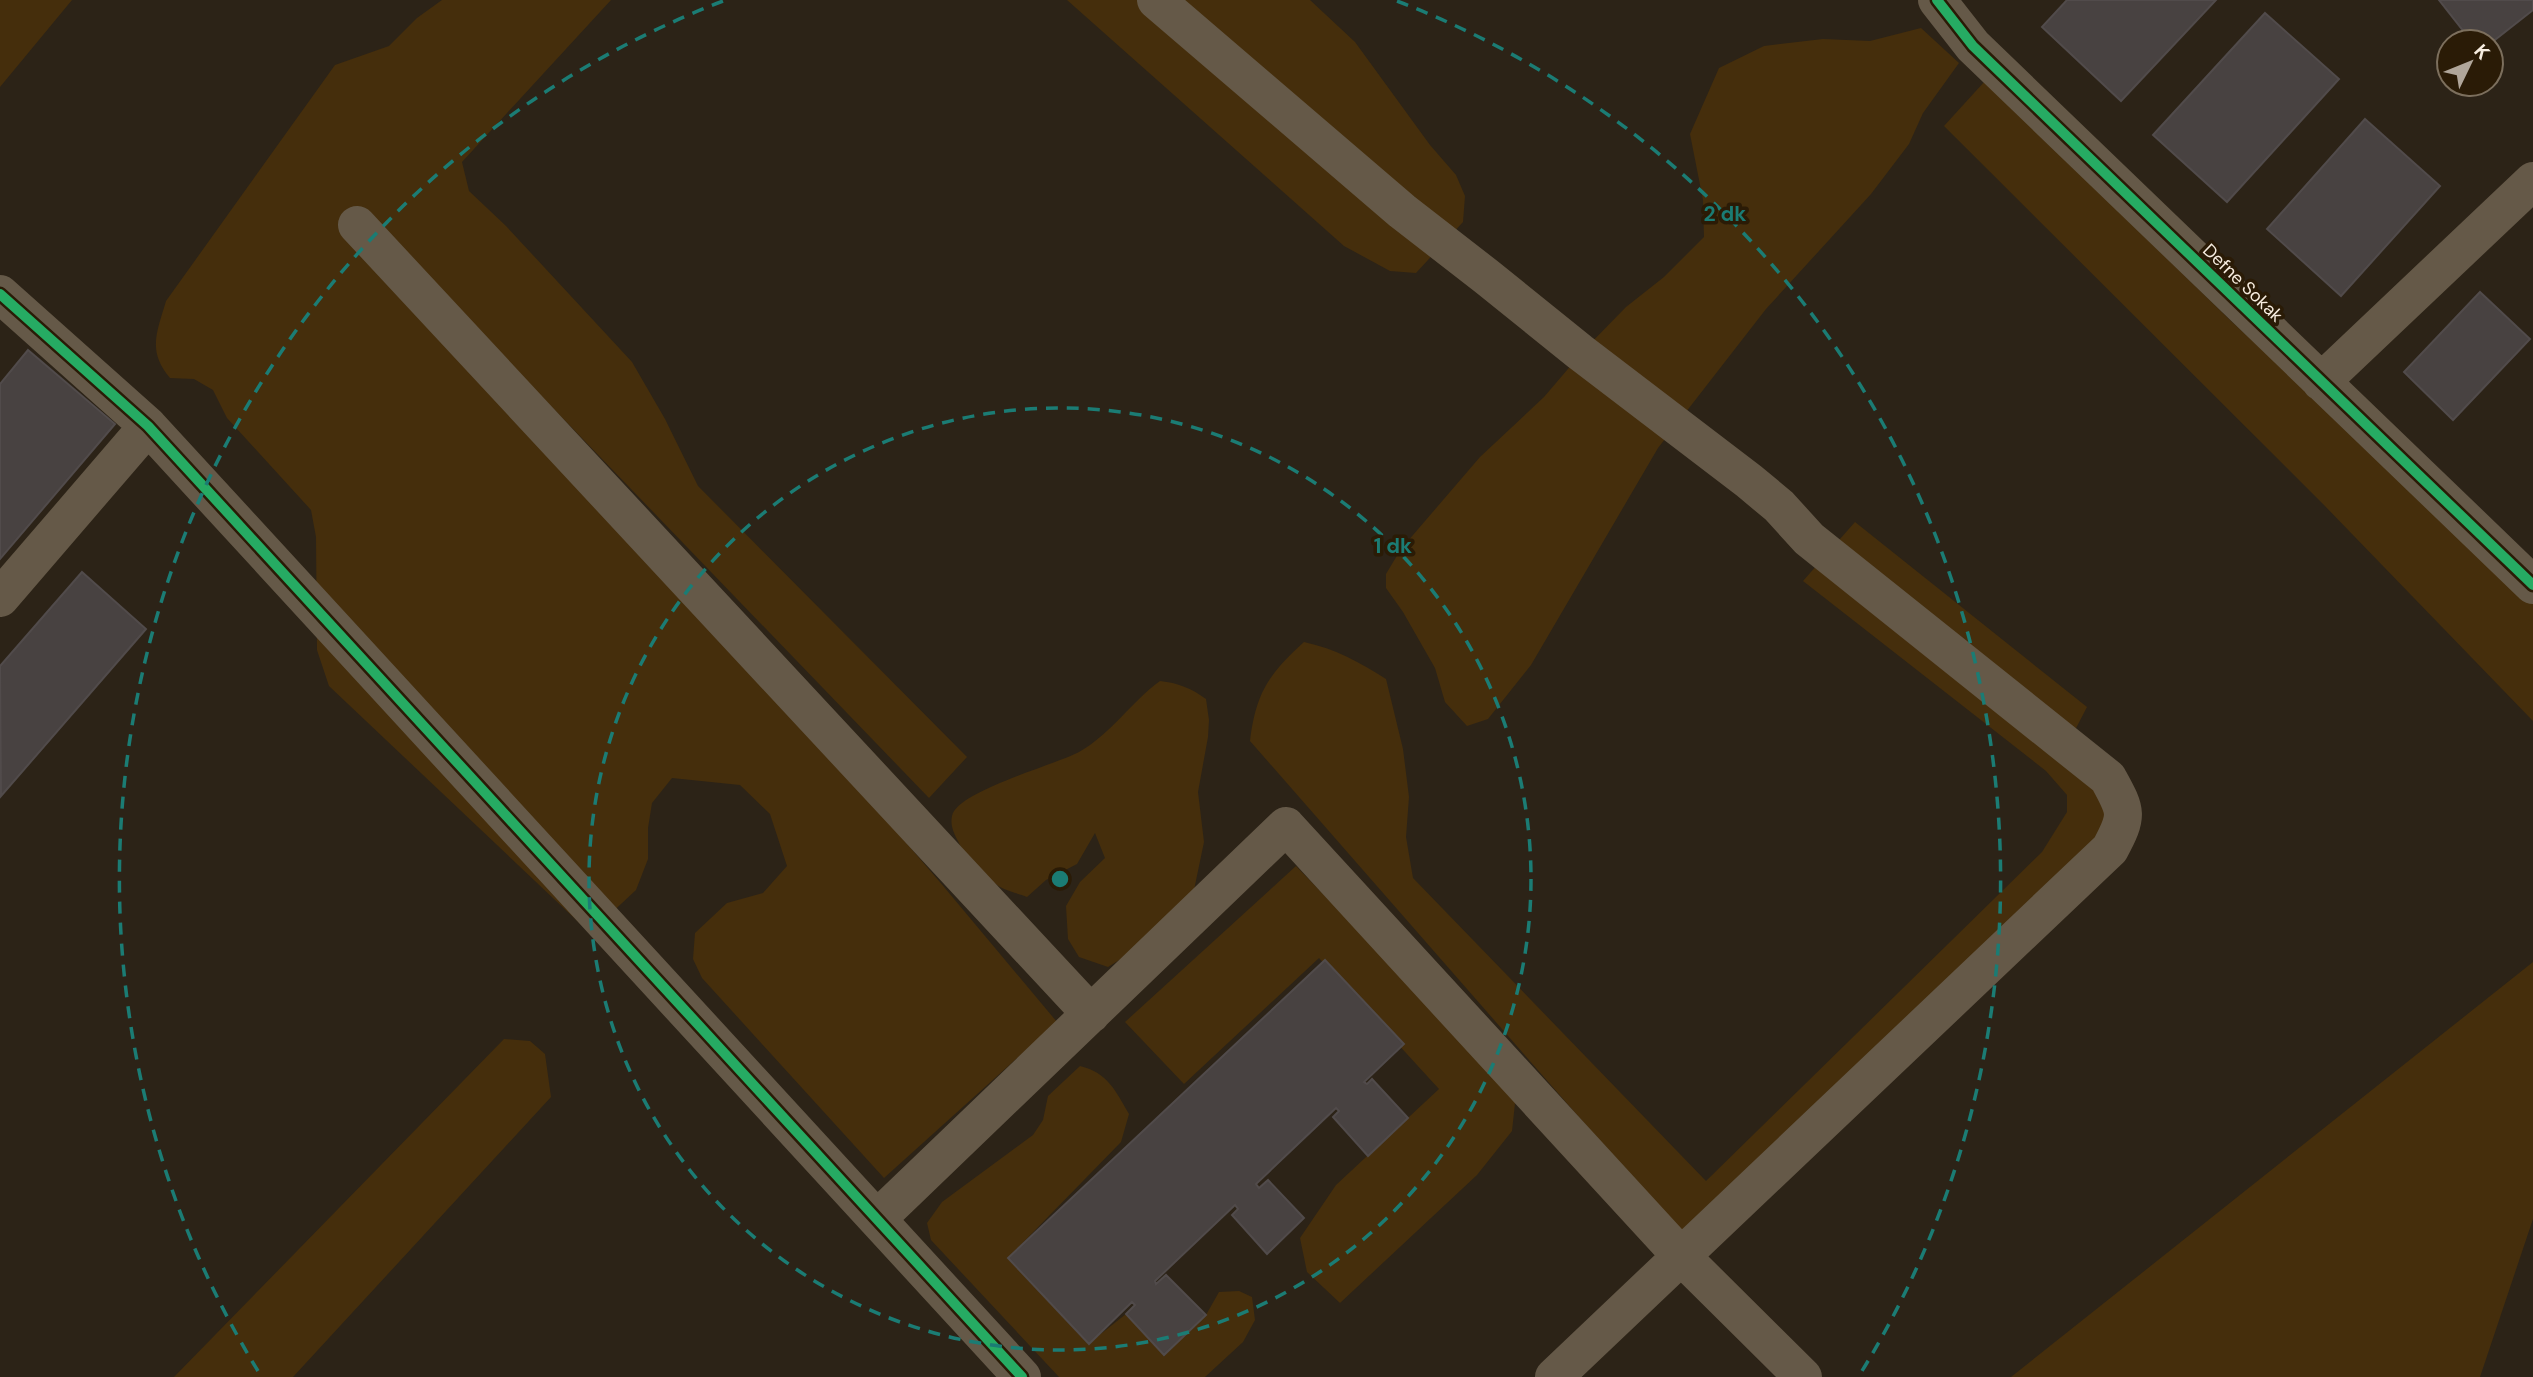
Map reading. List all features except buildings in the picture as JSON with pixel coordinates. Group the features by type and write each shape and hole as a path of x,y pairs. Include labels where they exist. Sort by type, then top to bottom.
{"street":[{"path":"1156,0 1402,211 1749,481 1779,506 1809,539 2108,778 2124,807 2123,827 2110,849 1554,1377"},
{"name":"Defne Sokak","path":"1937,0 1973,46 2533,585"},
{"path":"2320,382 2533,181"},
{"path":"357,225 1091,1014"},
{"path":"0,294 148,426 1022,1377"},
{"path":"0,598 148,426"},
{"path":"877,1219 1286,826 1681,1256 1803,1377"}],"shaded area":[{"path":"0,0 72,0 0,87"},
{"path":"442,0 611,0 462,162 469,191 506,226 632,362 665,419 698,486 967,757 929,798 363,211 1057,1022 884,1178 702,978 693,959 695,933 727,903 763,893 787,866 770,814 740,785 672,778 652,803 648,828 648,859 636,890 590,933 329,686 317,650 316,537 311,510 227,418 213,390 194,379 170,378 158,359 156,341 166,301 335,65 389,46 417,18"},
{"path":"1067,0 1310,0 1355,42 1430,145 1456,175 1465,196 1463,222 1416,273 1390,271 1344,246"},
{"path":"1921,28 1959,63 1923,113 1909,144 1871,194 1766,309 1658,448 1531,665 1488,719 1467,726 1445,702 1435,668 1386,588 1386,574 1401,549 1480,457 1544,397 1626,307 1664,277 1704,237 1703,200 1690,134 1719,68 1764,46 1823,39 1870,41"},
{"path":"1985,81 2232,322 2533,601 2533,721 2323,504 1944,126"},
{"path":"1855,522 2087,707 2073,734 2115,824 1691,1245 1250,741 1256,709 1273,674 1304,642 1347,657 1386,679 1403,749 1409,797 1406,837 1413,878 1706,1181 2042,852 2067,812 2067,795 2046,771 1803,581"},
{"path":"1160,681 1184,687 1206,699 1208,737 1198,792 1204,842 1194,890 1137,949 1108,967 1079,957 1068,939 1066,906 1080,882 1105,858 1095,833 1077,864 1046,880 1027,897 1000,887 975,865 955,835 952,816 958,807 988,788 1079,752 1090,745"},
{"path":"1296,866 1516,1094 1512,1131 1477,1175 1340,1303 1307,1272 1300,1238 1336,1185 1439,1089 1319,958 1184,1084 1125,1022"},
{"path":"2533,962 2533,1219 2480,1377 2011,1377"},
{"path":"504,1039 530,1041 545,1054 551,1097 293,1377 174,1377"},
{"path":"1080,1066 1104,1078 1115,1090 1129,1114 1121,1142 1008,1258 1088,1344 1126,1314 1164,1355 1206,1315 1219,1292 1239,1291 1252,1297 1255,1320 1243,1342 1205,1377 1059,1377 931,1240 927,1223 942,1202 1033,1135 1043,1120 1048,1096"}],"cycle path":[{"path":"1937,0 1973,46 2533,585"},
{"path":"0,294 148,426 1022,1377"}]}
